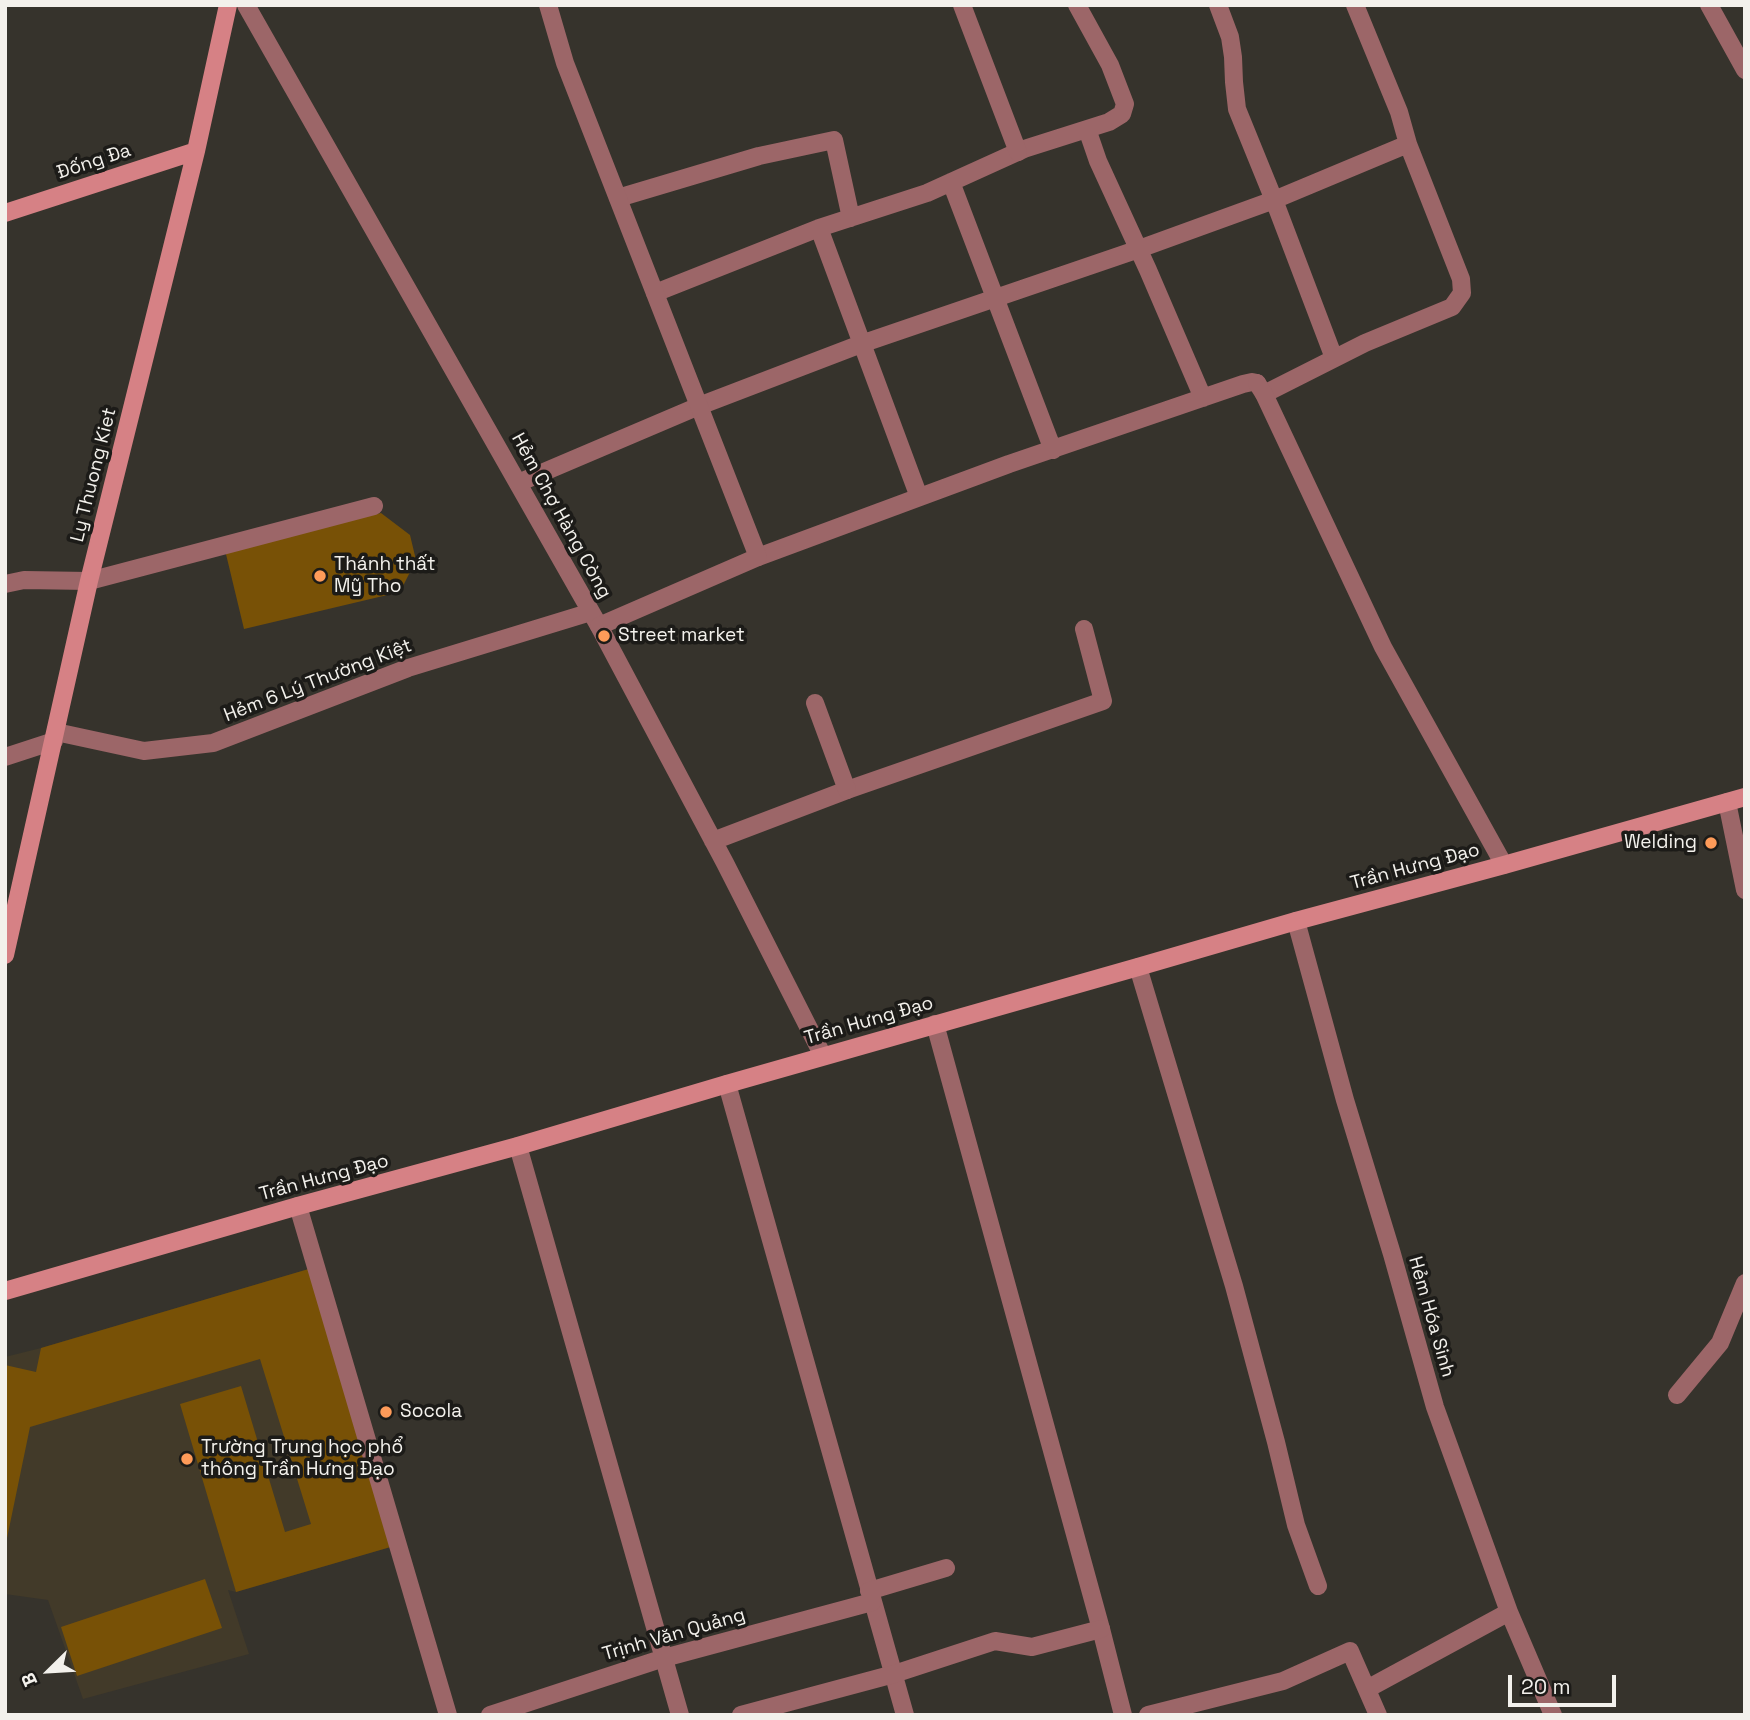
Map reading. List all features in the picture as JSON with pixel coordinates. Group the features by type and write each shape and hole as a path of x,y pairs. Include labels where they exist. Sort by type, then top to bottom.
{"street":[{"name":"Ly Thuong Kiet","path":"5,956 89,581 197,151 228,5"},
{"name":"Hẻm Chợ Hàng Còng","path":"246,5 595,619 823,1056"},
{"path":"548,5 565,63 758,557"},
{"path":"962,5 1018,152"},
{"path":"654,293 819,228 927,193 1018,152 1109,122 1122,114 1125,104 1110,65 1077,5"},
{"path":"1218,5 1232,47 1237,109 1334,358"},
{"path":"518,483 699,406 861,344 1274,200 1408,144 1399,112 1355,5"},
{"path":"1709,5 1745,69"},
{"path":"1087,129 1098,161 1203,398"},
{"path":"618,198 759,156 834,140 851,218"},
{"name":"Hẻm 6 Lý Thường Kiệt","path":"55,736 144,751 213,743 408,668 595,619 1009,464 1242,384 1252,382 1261,389 1452,307 1462,293 1461,279 1408,144"},
{"name":"Đống Đa","path":"5,213 197,151"},
{"path":"951,182 1053,450"},
{"path":"819,228 919,498"},
{"path":"1261,389 1383,647 1504,865"},
{"path":"5,584 24,580 89,581 374,506"},
{"path":"713,841 847,790 1102,701 1084,628"},
{"path":"815,703 847,790"},
{"path":"5,757 55,736"},
{"name":"Trần Hưng Đạo","path":"5,1290 518,1146 1296,921 1745,797"},
{"path":"1727,802 1745,890"},
{"name":"Hẻm Hóa Sinh","path":"1296,921 1345,1100 1435,1407 1509,1612 1553,1715"},
{"path":"1138,967 1234,1286 1296,1525 1318,1586"},
{"path":"935,1024 1123,1715"},
{"path":"727,1084 905,1715"},
{"path":"518,1146 680,1715"},
{"path":"298,1206 448,1715"},
{"path":"1677,1395 1720,1343 1745,1283"},
{"name":"Trịnh Văn Quảng","path":"490,1715 664,1658 871,1597 946,1568"},
{"path":"1367,1689 1509,1612"},
{"path":"741,1715 894,1674 995,1641 1032,1647 1101,1629"},
{"path":"1148,1715 1283,1681 1350,1651 1378,1715"}],"shaded area":[{"name":"Trường Trung học phổ thông Trần Hưng Đạo","path":"312,1268 394,1546 236,1592 228,1590 249,1654 83,1699 48,1600 5,1594 5,1357"}],"building":[{"name":"Thánh thất Mỹ Tho","path":"381,513 410,535 416,560 400,592 244,629 225,550"},
{"path":"312,1268 394,1546 236,1592 180,1404 241,1386 285,1532 311,1524 260,1359 30,1427 5,1543 5,1365 36,1372 41,1348"},
{"path":"205,1579 222,1628 77,1676 61,1627"}],"place":[{"name":"Thánh thất Mỹ Tho","path":"320,576"},
{"name":"Street market","path":"604,636"},
{"name":"Welding","path":"1711,843"},
{"name":"Socola","path":"386,1412"},
{"name":"Trường Trung học phổ thông Trần Hưng Đạo","path":"187,1459"}]}
